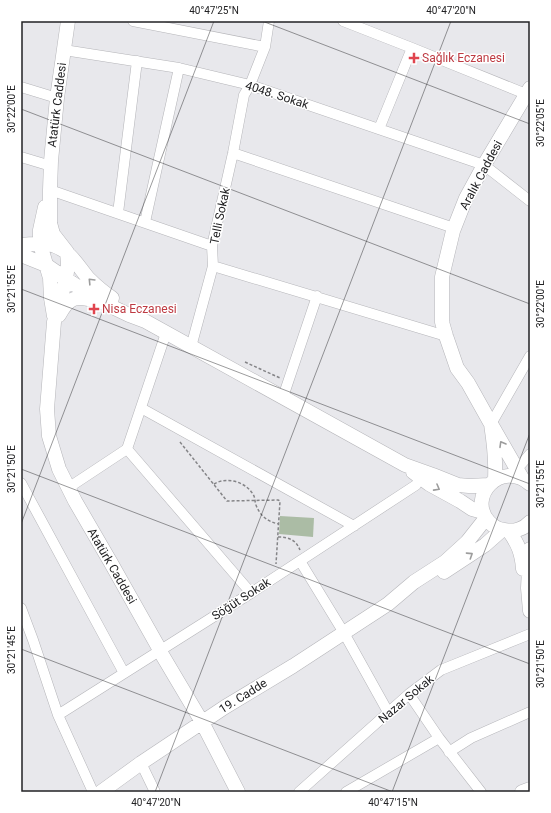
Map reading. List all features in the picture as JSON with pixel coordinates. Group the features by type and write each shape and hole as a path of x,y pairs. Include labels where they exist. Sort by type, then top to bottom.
{"street":[{"name":"Atatürk Caddesi","path":"68,21 57,98 50,190 50,223 53,234 67,252 68,264 66,278 54,322 47,409 49,436 59,469 68,488 161,653 202,722 238,792"},
{"path":"133,21 265,47"},
{"name":"Telli Sokak","path":"191,347 212,266 212,246 244,95 250,85 265,47 269,21"},
{"path":"343,21 528,91"},
{"path":"379,129 412,48"},
{"name":"4048. Sokak","path":"64,50 179,68 250,85 484,165 530,201"},
{"path":"118,213 137,61"},
{"path":"145,222 179,68"},
{"path":"21,87 57,98"},
{"name":"Aralık Caddesi","path":"523,477 468,383 457,368 442,322 442,277 454,228 466,198 528,91"},
{"path":"233,152 454,228"},
{"path":"21,157 51,166"},
{"name":"Atatürk Caddesi","path":"50,190 40,230 40,244 50,278 54,322"},
{"path":"50,190 212,246"},
{"path":"21,245 40,244 53,245 62,248 99,289 145,321 405,466 429,484 485,515"},
{"path":"21,255 46,265 104,303 145,321"},
{"path":"212,266 317,296 446,336"},
{"path":"283,397 317,296"},
{"path":"54,322 62,308 69,300 79,298 104,303"},
{"path":"68,488 127,449 166,333"},
{"path":"528,588 523,576 522,557 518,544 506,531 494,526 487,520 482,503 484,494 492,482 496,466 496,454 491,424 530,356"},
{"path":"141,408 354,526"},
{"path":"127,449 251,592"},
{"path":"405,466 458,485 468,486 492,482 504,476 513,475 523,477 530,454"},
{"name":"Söğüt Sokak","path":"58,715 251,592 300,556 354,526 416,485 420,478"},
{"path":"21,483 124,673"},
{"path":"388,604 414,582 445,562 467,542 485,515"},
{"path":"388,604 414,592 506,531 529,527"},
{"path":"530,550 528,588 530,611"},
{"path":"300,556 388,712"},
{"name":"19. Cadde","path":"101,792 202,722 293,666 388,604"},
{"path":"21,608 58,715 93,792"},
{"name":"Nazar Sokak","path":"299,792 388,712 441,670 530,634"},
{"path":"409,694 439,738 480,792"},
{"path":"450,752 471,738 530,712"},
{"path":"346,792 439,738"},
{"path":"142,763 155,792"},
{"path":"522,792 530,788"}],"path":[{"path":"180,442 227,501 280,501 276,568"},
{"path":"214,484 224,480 241,484 254,496 256,505 266,520 279,524"},
{"path":"278,537 287,538 298,544 300,556"}],"green space":[{"path":"280,516 314,518 313,537 279,534"}],"place":[{"name":"Sağlık Eczanesi","path":"414,58"},
{"name":"Nisa Eczanesi","path":"94,309"}]}
